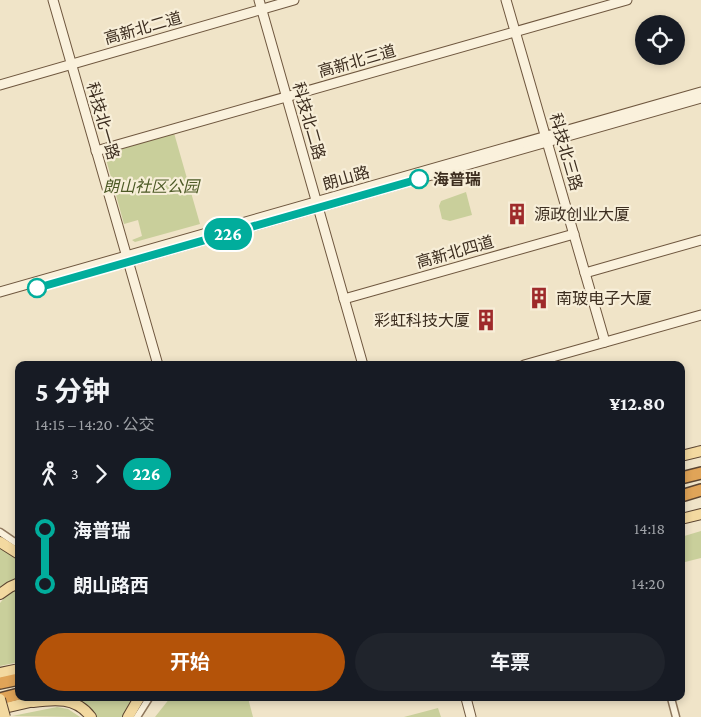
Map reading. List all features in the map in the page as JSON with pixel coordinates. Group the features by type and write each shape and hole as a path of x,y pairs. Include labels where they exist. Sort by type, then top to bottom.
{"highway":[{"path":"685,472 701,472"},
{"path":"685,477 701,472"},
{"path":"685,495 701,490"},
{"path":"0,683 15,679"},
{"path":"0,699 15,695"}],"main road":[{"path":"685,455 701,451"},
{"path":"685,518 701,514"},
{"path":"0,542 15,551"},
{"path":"0,594 15,585"},
{"path":"0,673 15,670"},
{"path":"0,699 4,717"},
{"path":"0,709 37,701"},
{"path":"33,702 44,701"},
{"path":"63,701 70,702 83,709 91,717"},
{"path":"128,717 137,701"}],"street":[{"name":"科技北一路","path":"52,0 157,361"},
{"name":"高新北二道","path":"0,85 260,5 294,0"},
{"name":"科技北三路","path":"506,0 605,342"},
{"name":"高新北三道","path":"96,151 627,0"},
{"name":"科技北二路","path":"260,5 362,361"},
{"name":"朗山路","path":"0,292 127,259 318,205 701,92"},
{"name":"朗山路","path":"546,139 701,98"},
{"name":"高新北四道","path":"344,299 574,234"},
{"path":"585,273 701,240"},
{"name":"朗山路","path":"0,299 127,259"},
{"path":"538,361 701,315"},
{"path":"0,532 15,542"},
{"path":"137,717 147,701"},
{"path":"467,701 471,717"},
{"path":"672,701 676,717"}],"green space":[{"name":"朗山社区公园","path":"174,133 200,224 135,242 132,240 142,236 138,220 124,224 106,159 111,152"},
{"path":"466,192 472,215 450,221 442,219 439,206 441,201"},
{"path":"701,531 701,558 685,562 685,536"},
{"path":"0,548 15,557 15,580 7,582 0,588"},
{"path":"15,591 15,663 0,666 0,603 6,596"},
{"path":"75,701 133,701 123,717 95,717"},
{"path":"168,701 249,701 253,717 155,717"},
{"path":"57,707 68,709 80,717 12,716"},
{"path":"438,708 441,717 404,717"}],"bus line":[{"name":"226","path":"37,288 419,179"}],"place":[{"name":"海普瑞","path":"419,179"},
{"name":"源政创业大厦","path":"517,214"},
{"name":"南玻电子大厦","path":"539,298"},
{"name":"彩虹科技大厦","path":"486,320"}]}
